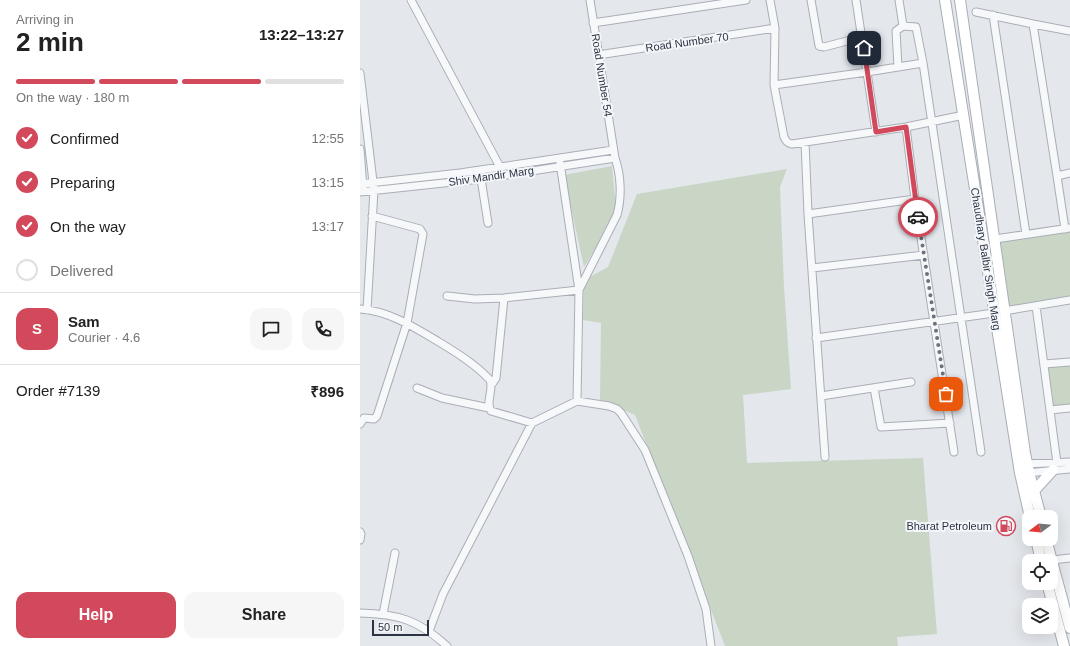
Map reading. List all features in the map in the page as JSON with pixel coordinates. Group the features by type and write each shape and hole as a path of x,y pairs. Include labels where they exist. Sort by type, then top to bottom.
{"street":[{"path":"411,0 500,167"},
{"name":"Road Number 54","path":"590,0 613,150"},
{"path":"594,23 746,0"},
{"path":"770,0 775,28 774,85 784,137 788,143 792,144 876,132 964,115"},
{"path":"811,0 819,46 824,47 862,37"},
{"path":"856,0 876,132"},
{"path":"899,0 903,26"},
{"name":"Chaudhary Balbir Singh Marg","path":"945,0 999,312 1024,468 1029,510"},
{"name":"Chaudhary Balbir Singh Marg","path":"960,0 995,239 999,312"},
{"path":"976,12 1070,31"},
{"path":"993,15 1026,234"},
{"path":"995,239 1067,228 1056,176 1033,24"},
{"path":"898,67 897,30 903,26 916,27 923,63 962,317 981,452"},
{"name":"Road Number 70","path":"598,55 775,28"},
{"path":"774,85 923,63"},
{"path":"360,73 374,190 370,263 364,310 390,316 407,323 468,359 489,378 492,384"},
{"path":"906,127 915,199 935,320 954,452"},
{"path":"805,142 808,214 825,457"},
{"path":"360,149 362,192"},
{"path":"361,184 460,173 613,150 618,167 620,198 617,215 579,290"},
{"path":"559,158 579,290 577,402"},
{"name":"Shiv Mandir Marg","path":"362,192 481,179 615,158"},
{"path":"1056,176 1070,173"},
{"path":"481,179 488,223"},
{"path":"808,214 915,199"},
{"path":"360,424 364,418 374,419 377,416 407,323 423,232 420,229 372,216"},
{"path":"812,268 924,255"},
{"path":"447,296 475,299 504,298 579,290"},
{"path":"489,408 492,384 496,378 504,298"},
{"path":"816,338 999,312 1070,300"},
{"path":"1034,491 1055,466 1050,410 1036,306"},
{"path":"1044,364 1070,362"},
{"path":"821,396 911,382"},
{"path":"418,388 442,398 489,408 491,411 532,423"},
{"path":"874,388 881,427 950,423"},
{"path":"429,631 443,594 532,423 577,402 617,408 645,450 688,556 704,603 711,646"},
{"path":"1050,410 1070,408"},
{"path":"1024,468 1055,466 1070,462"},
{"path":"1055,466 1070,469"},
{"name":"Chaudhary Balbir Singh Marg","path":"1024,468 1034,491 1039,510"},
{"path":"360,532 360,540"},
{"path":"383,614 394,553"},
{"path":"1058,559 1070,558"},
{"path":"1058,582 1070,625"},
{"path":"1049,590 1064,646"},
{"path":"360,613 383,614 406,618 429,631 447,646"}],"green space":[{"path":"612,166 616,208 612,221 584,267 564,175"},
{"path":"787,169 780,187 784,287 791,389 743,395 747,463 923,458 937,634 897,637 898,646 725,646 635,415 600,400 601,323 583,320 584,280 608,267 637,194"},
{"path":"1070,231 1070,297 1006,309 997,241"},
{"path":"1070,362 1070,405 1053,407 1044,364"}],"way so far":[{"path":"918,217 946,394"}],"place":[{"name":"Bharat Petroleum","path":"1006,526"}],"route":[{"path":"864,48 876,132 906,127 918,217"}]}
